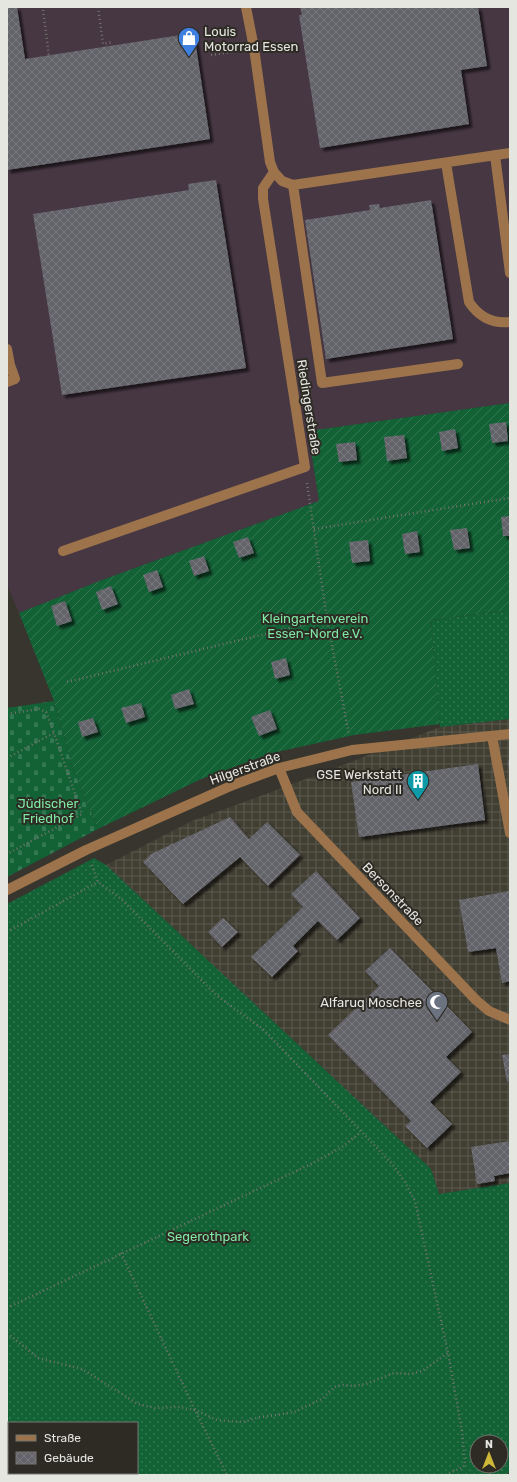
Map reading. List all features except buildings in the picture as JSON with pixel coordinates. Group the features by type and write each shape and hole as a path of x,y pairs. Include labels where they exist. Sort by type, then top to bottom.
{"street":[{"path":"246,7 254,48 270,162 274,172 282,181 293,185 510,153"},
{"path":"495,155 510,273"},
{"path":"446,162 469,302 474,311 484,318 494,322 510,322"},
{"name":"Riedingerstraße","path":"63,551 305,467 263,199 263,188 274,172"},
{"path":"293,185 322,383 458,364"},
{"path":"7,349 9,366 15,379 7,382"},
{"name":"Hilgerstraße","path":"7,890 92,847 232,785 279,768 352,750 510,734"},
{"path":"492,736 510,833"},
{"name":"Bersonstraße","path":"279,768 297,812 476,1000 489,1011 510,1020"}],"path":[{"path":"98,7 103,44 113,42"},
{"path":"43,10 49,56"},
{"path":"211,55 254,48"},
{"path":"305,467 327,619 341,700 352,750"},
{"path":"314,530 510,498"},
{"path":"67,682 327,619"},
{"path":"7,714 39,709 46,712 82,814 7,854"},
{"path":"7,758 54,733"},
{"path":"7,932 98,882 120,898 216,995 264,1030 401,1174 415,1201 431,1268 462,1431 465,1464 463,1467 445,1475"},
{"path":"7,1308 121,1252 311,1164 342,1147 361,1132"},
{"path":"121,1252 227,1475"},
{"path":"7,1333 38,1358 82,1369 138,1404 155,1408 178,1407 195,1410 217,1420 243,1422 260,1417 294,1412 322,1399 334,1387 366,1384 394,1373 411,1374 422,1372 448,1353"}],"shaded area":[{"path":"7,7 510,7 510,403 308,431 319,501 102,580 19,613 7,585"},
{"path":"510,719 510,1183 439,1194 431,1169 106,865 192,821 325,772 440,727"}],"green space":[{"name":"Kleingartenverein Essen-Nord e.V.","path":"510,403 510,610 431,620 440,724 354,735 272,753 201,779 98,829 73,769 54,701 19,613 102,580 319,501 308,431"},
{"path":"510,610 510,719 440,727 431,620"},
{"name":"Jüdischer Friedhof","path":"54,701 73,769 98,829 7,877 7,708"},
{"name":"Segerothpark","path":"94,858 106,865 431,1169 439,1194 510,1183 510,1472 509,1434 469,1434 469,1474 506,1474 7,1475 7,904"}],"place":[{"name":"Louis Motorrad Essen","path":"189,58"},
{"name":"GSE Werkstatt Nord II","path":"418,800"},
{"name":"Alfaruq Moschee","path":"437,1022"}]}
